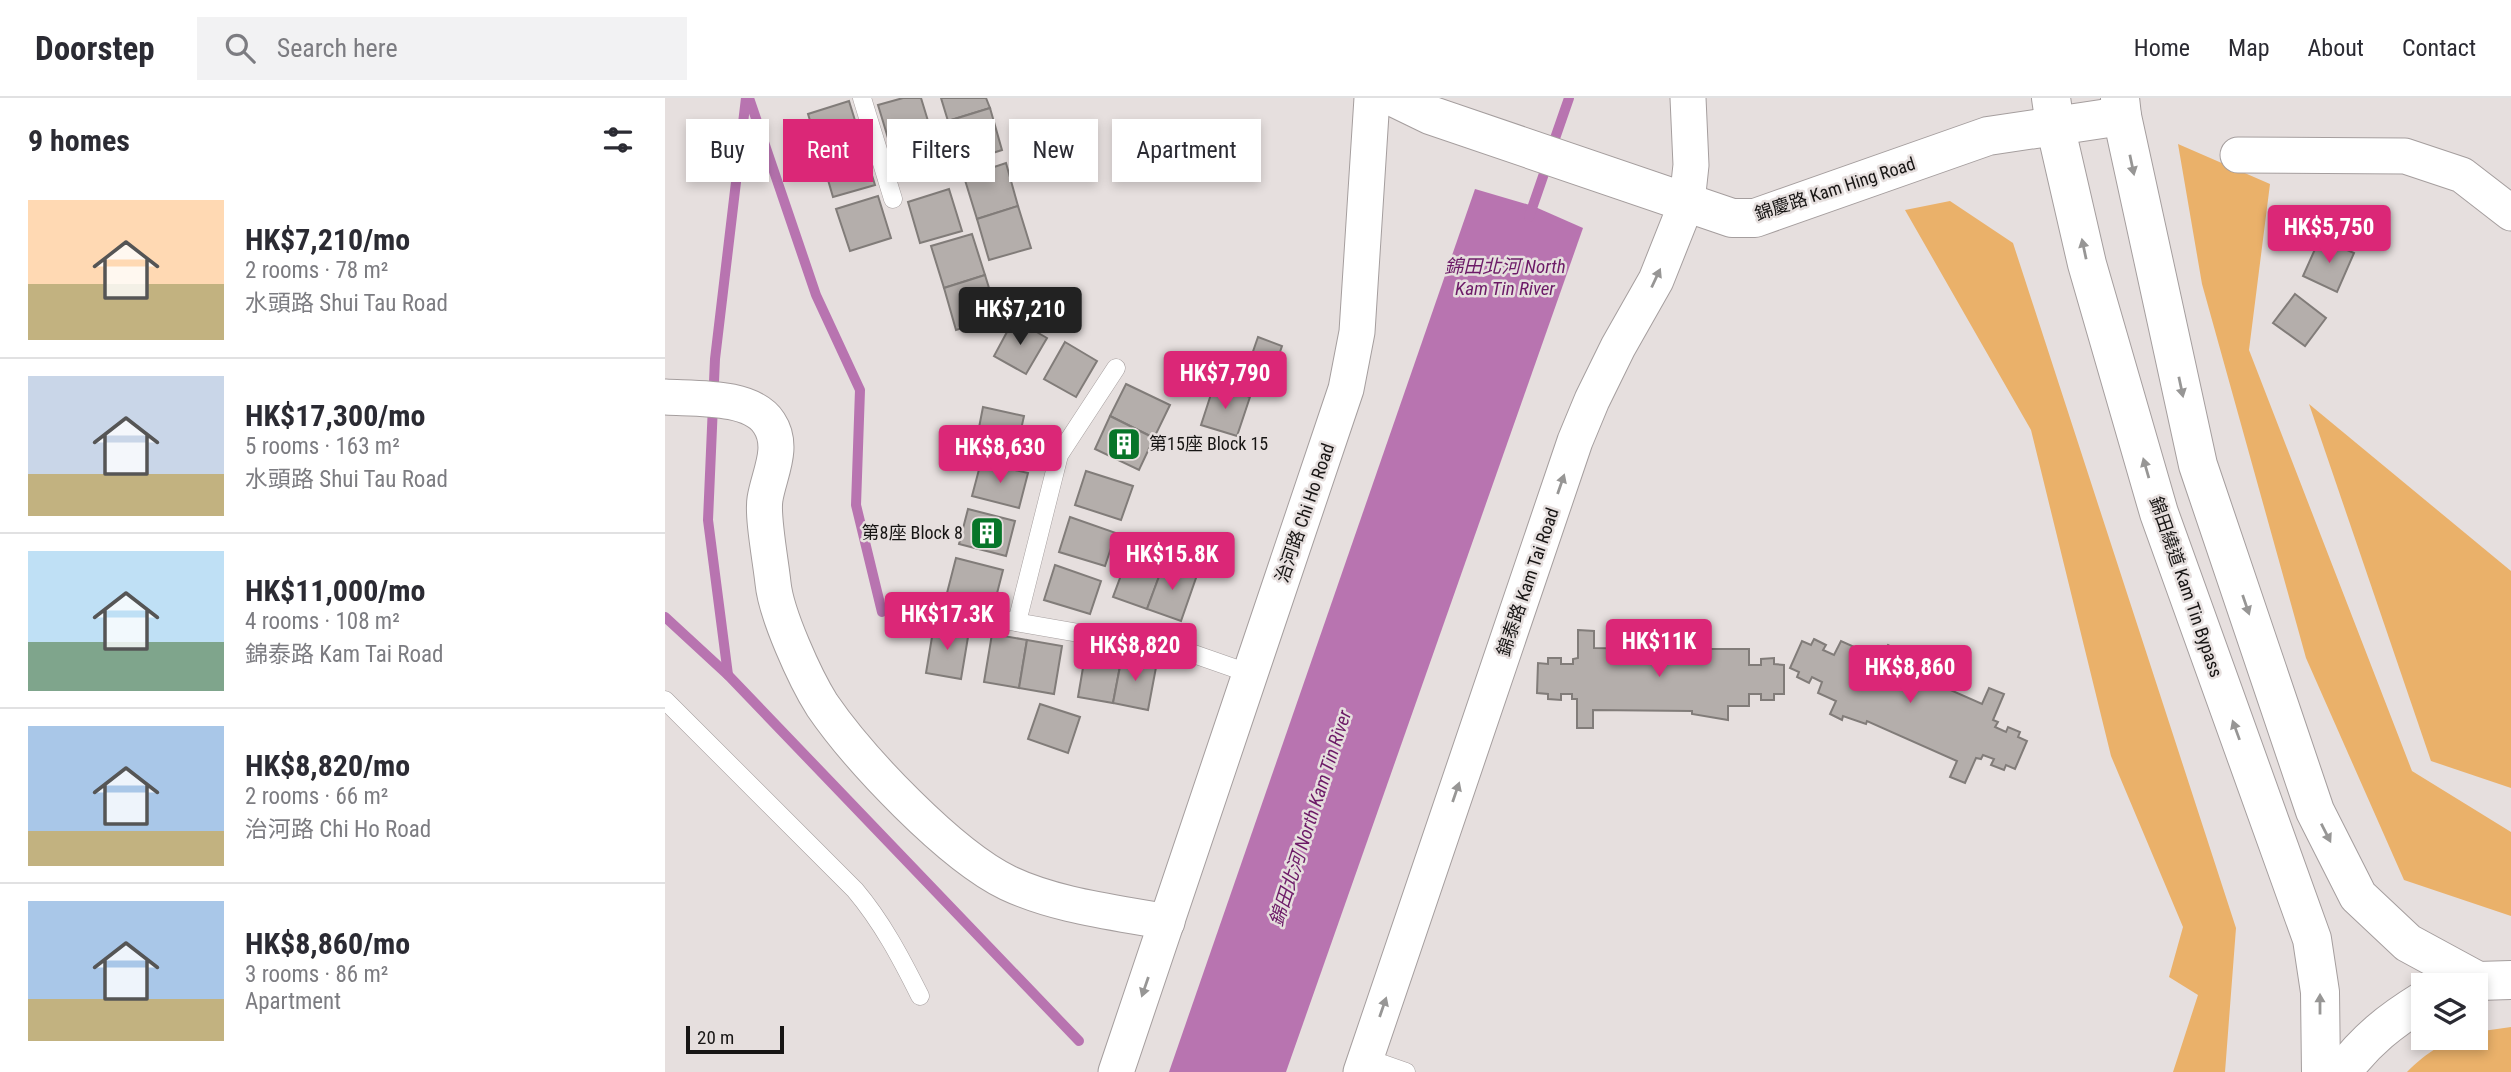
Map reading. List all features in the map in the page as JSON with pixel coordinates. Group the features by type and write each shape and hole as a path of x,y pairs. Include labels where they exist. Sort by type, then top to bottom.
{"main road":[{"name":"錦慶路 Kam Hing Road","path":"1395,98 1430,115 1732,218 1755,218 2053,112 2121,107"},
{"path":"2121,107 2198,465 2315,811 2358,896 2408,943 2466,973"},
{"name":"錦田繞道 Kam Tin Bypass","path":"2053,112 2087,264 2159,513 2312,939 2320,992 2321,1072"},
{"path":"2342,1072 2354,1056 2389,1022 2411,1008"}],"street":[{"name":"治河路 Chi Ho Road","path":"1116,1072 1334,429 1353,360 1372,98"},
{"name":"錦泰路 Kam Tai Road","path":"1363,1065 1591,400 1656,280 1687,202 1691,165 1688,98"},
{"path":"2238,155 2405,156 2462,175 2511,213"},
{"path":"665,397 738,403 755,410 768,420 775,434 777,452 764,502 774,592 810,683 843,733 913,808 963,852 991,873 1016,886 1048,898 1167,922"}],"lane":[{"path":"862,98 893,199"},
{"path":"1017,622 1059,455 1115,368"},
{"path":"941,609 1188,652 1251,674"},
{"path":"665,700 855,890 873,911 920,996"},
{"path":"1363,1065 1406,1072"}],"shaded area":[{"path":"2178,144 2270,184 2249,350 2412,771 2511,832 2511,916 2404,880 2306,658 2202,284"},
{"path":"1950,201 2013,243 2236,928 2225,1072 2173,1072 2198,995 2169,977 2183,927 2111,756 2031,430 1905,210"},
{"path":"2309,404 2511,571 2511,788 2431,761"},
{"path":"2511,1027 2511,1072 2407,1072 2434,1050 2488,1050 2488,1030"}],"water":[{"name":"錦田北河 North Kam Tin River","path":"1475,189 1533,206 1583,228 1286,1072 1169,1072"}],"building":[{"path":"903,98 921,98 927,119 887,119 887,135 878,105"},
{"path":"941,98 986,98 990,108 954,119 947,119"},
{"path":"849,101 855,119 810,119 808,114"},
{"path":"990,108 993,119 954,119"},
{"path":"995,126 1002,150 995,152"},
{"path":"1006,163 1009,182 1011,182 1018,206 977,219 966,182 995,182 995,167"},
{"path":"873,179 875,185 833,197 829,182 873,182"},
{"path":"949,189 962,231 920,243 908,202"},
{"path":"878,196 891,238 850,251 836,209"},
{"path":"1018,206 1031,248 989,260 977,219"},
{"path":"972,234 985,275 944,288 931,246"},
{"path":"2320,238 2354,253 2337,292 2303,276"},
{"path":"985,275 998,317 956,330 944,288"},
{"path":"2295,294 2326,318 2305,346 2273,323"},
{"path":"1014,319 1047,338 1026,374 994,356"},
{"path":"1258,337 1282,346 1266,392 1228,379 1236,358 1249,363"},
{"path":"1065,342 1097,361 1076,397 1044,379"},
{"path":"1126,384 1170,405 1154,438 1110,416"},
{"path":"1214,385 1250,397 1237,436 1201,425"},
{"path":"983,407 1024,416 1016,452 976,443"},
{"name":"第15座 Block 15","path":"1110,416 1154,438 1139,470 1095,449"},
{"path":"981,462 1028,473 1019,508 972,496"},
{"path":"1086,471 1133,486 1121,520 1075,505"},
{"name":"第8座 Block 8","path":"968,509 1015,521 1006,556 959,544"},
{"path":"1070,517 1116,533 1105,566 1059,552"},
{"path":"1130,551 1164,563 1147,609 1113,597"},
{"path":"956,558 1003,570 994,605 947,593"},
{"path":"1164,563 1197,575 1181,621 1147,609"},
{"path":"1055,565 1101,581 1090,614 1044,600"},
{"path":"934,625 969,631 961,679 926,673"},
{"path":"1578,630 1594,631 1594,648 1669,649 1669,645 1692,643 1693,633 1705,633 1705,649 1749,649 1749,665 1761,665 1761,659 1774,658 1774,664 1784,665 1784,694 1774,694 1774,700 1761,700 1761,694 1749,694 1749,706 1728,706 1728,720 1692,714 1692,711 1593,710 1593,728 1577,728 1577,699 1572,699 1572,694 1561,694 1561,700 1548,699 1548,694 1537,693 1538,663 1548,664 1548,658 1561,658 1561,664 1573,664 1573,659 1578,658"},
{"path":"992,634 1027,640 1019,688 984,682"},
{"path":"1814,639 1826,645 1823,650 1834,655 1841,641 1881,659 1888,645 1898,650 1895,659 1916,670 1914,674 1982,704 1989,688 2004,694 1993,720 1998,722 1995,727 2006,732 2008,727 2020,732 2018,737 2027,741 2015,769 2006,765 2004,770 1991,765 1994,759 1983,755 1981,759 1976,758 1965,783 1950,777 1957,761 1867,721 1866,724 1843,716 1842,720 1830,714 1836,701 1818,693 1822,682 1812,677 1809,683 1797,677 1799,672 1790,668 1802,641 1811,645"},
{"path":"1027,640 1062,646 1054,694 1019,688"},
{"path":"1086,650 1122,656 1113,703 1078,697"},
{"path":"1122,656 1157,662 1148,710 1113,703"},
{"path":"1040,704 1080,717 1068,753 1028,739"}],"waterway":[{"path":"728,675 708,520 715,359 746,98"},
{"path":"749,98 816,295 860,390 856,505 882,612"},
{"name":"錦田北河 North Kam Tin River","path":"1552,147 1569,98"},
{"name":"錦田北河 North Kam Tin River","path":"1529,217 1548,162"},
{"path":"665,617 728,675 1079,1041"}],"place":[{"name":"第15座 Block 15","path":"1124,444"},
{"name":"第8座 Block 8","path":"987,533"}]}
